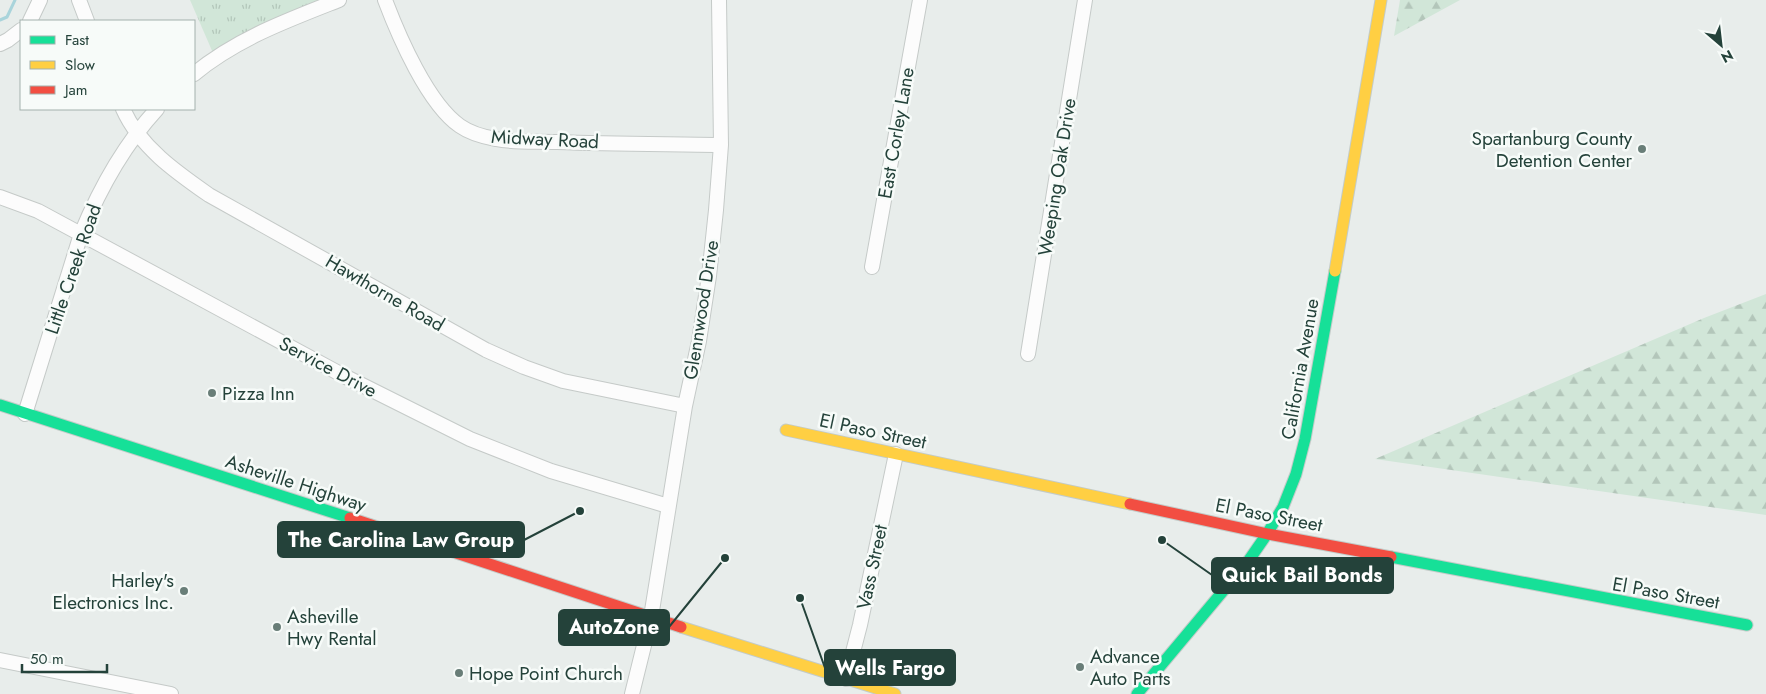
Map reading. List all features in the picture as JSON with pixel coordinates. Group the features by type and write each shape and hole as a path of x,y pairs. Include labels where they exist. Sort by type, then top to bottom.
{"main road":[{"name":"California Avenue","path":"1137,694 1233,581 1268,534 1296,477 1304,447 1381,0"},
{"name":"Asheville Highway","path":"0,405 651,617 895,694"},
{"name":"El Paso Street","path":"786,430 1268,534 1747,625"}],"street":[{"path":"30,20 40,0"},
{"path":"79,0 87,20"},
{"path":"195,73 223,52 244,40 294,17 338,0"},
{"name":"Midway Road","path":"385,0 405,47 434,101 446,115 478,135 496,140 721,145"},
{"name":"Glennwood Drive","path":"632,694 651,617 685,406 699,341 709,276 721,145 719,0"},
{"name":"East Corley Lane","path":"872,267 920,0"},
{"name":"Weeping Oak Drive","path":"1028,354 1058,158 1085,0"},
{"path":"0,44 20,31"},
{"name":"Hawthorne Road","path":"125,110 137,132 158,156 209,195 486,350 524,367 563,381 685,406"},
{"name":"Little Creek Road","path":"25,414 81,234 105,181 137,132 156,110"},
{"name":"Service Drive","path":"0,197 38,211 296,350 470,439 551,471 668,506"},
{"name":"Vass Street","path":"846,679 860,624 896,454"},
{"path":"0,660 171,694"}],"green space":[{"path":"190,0 322,0 213,53"},
{"path":"1400,0 1460,0 1394,36"},
{"path":"1766,294 1766,515 1375,459 1704,318"}],"waterway":[{"path":"0,20 7,17 15,0"}],"traffic: fast":[{"path":"1137,694 1249,560 1283,507 1296,474 1305,439 1335,271"},
{"path":"0,405 350,518"},
{"path":"1391,557 1747,625"}],"traffic: slow":[{"path":"1335,271 1381,0"},
{"path":"786,430 1130,504"},
{"path":"681,627 895,694"}],"traffic: jam":[{"path":"1130,504 1268,534 1391,557"},
{"path":"350,518 681,627"}],"place":[{"name":"Spartanburg County Detention Center","path":"1642,149"},
{"name":"Pizza Inn","path":"212,393"},
{"name":"The Carolina Law Group","path":"580,511"},
{"name":"Quick Bail Bonds","path":"1162,540"},
{"name":"AutoZone","path":"725,558"},
{"name":"Harley's Electronics Inc.","path":"184,591"},
{"name":"Wells Fargo","path":"800,598"},
{"name":"Asheville Hwy Rental","path":"277,627"},
{"name":"Advance Auto Parts","path":"1080,667"},
{"name":"Hope Point Church","path":"459,673"}]}
